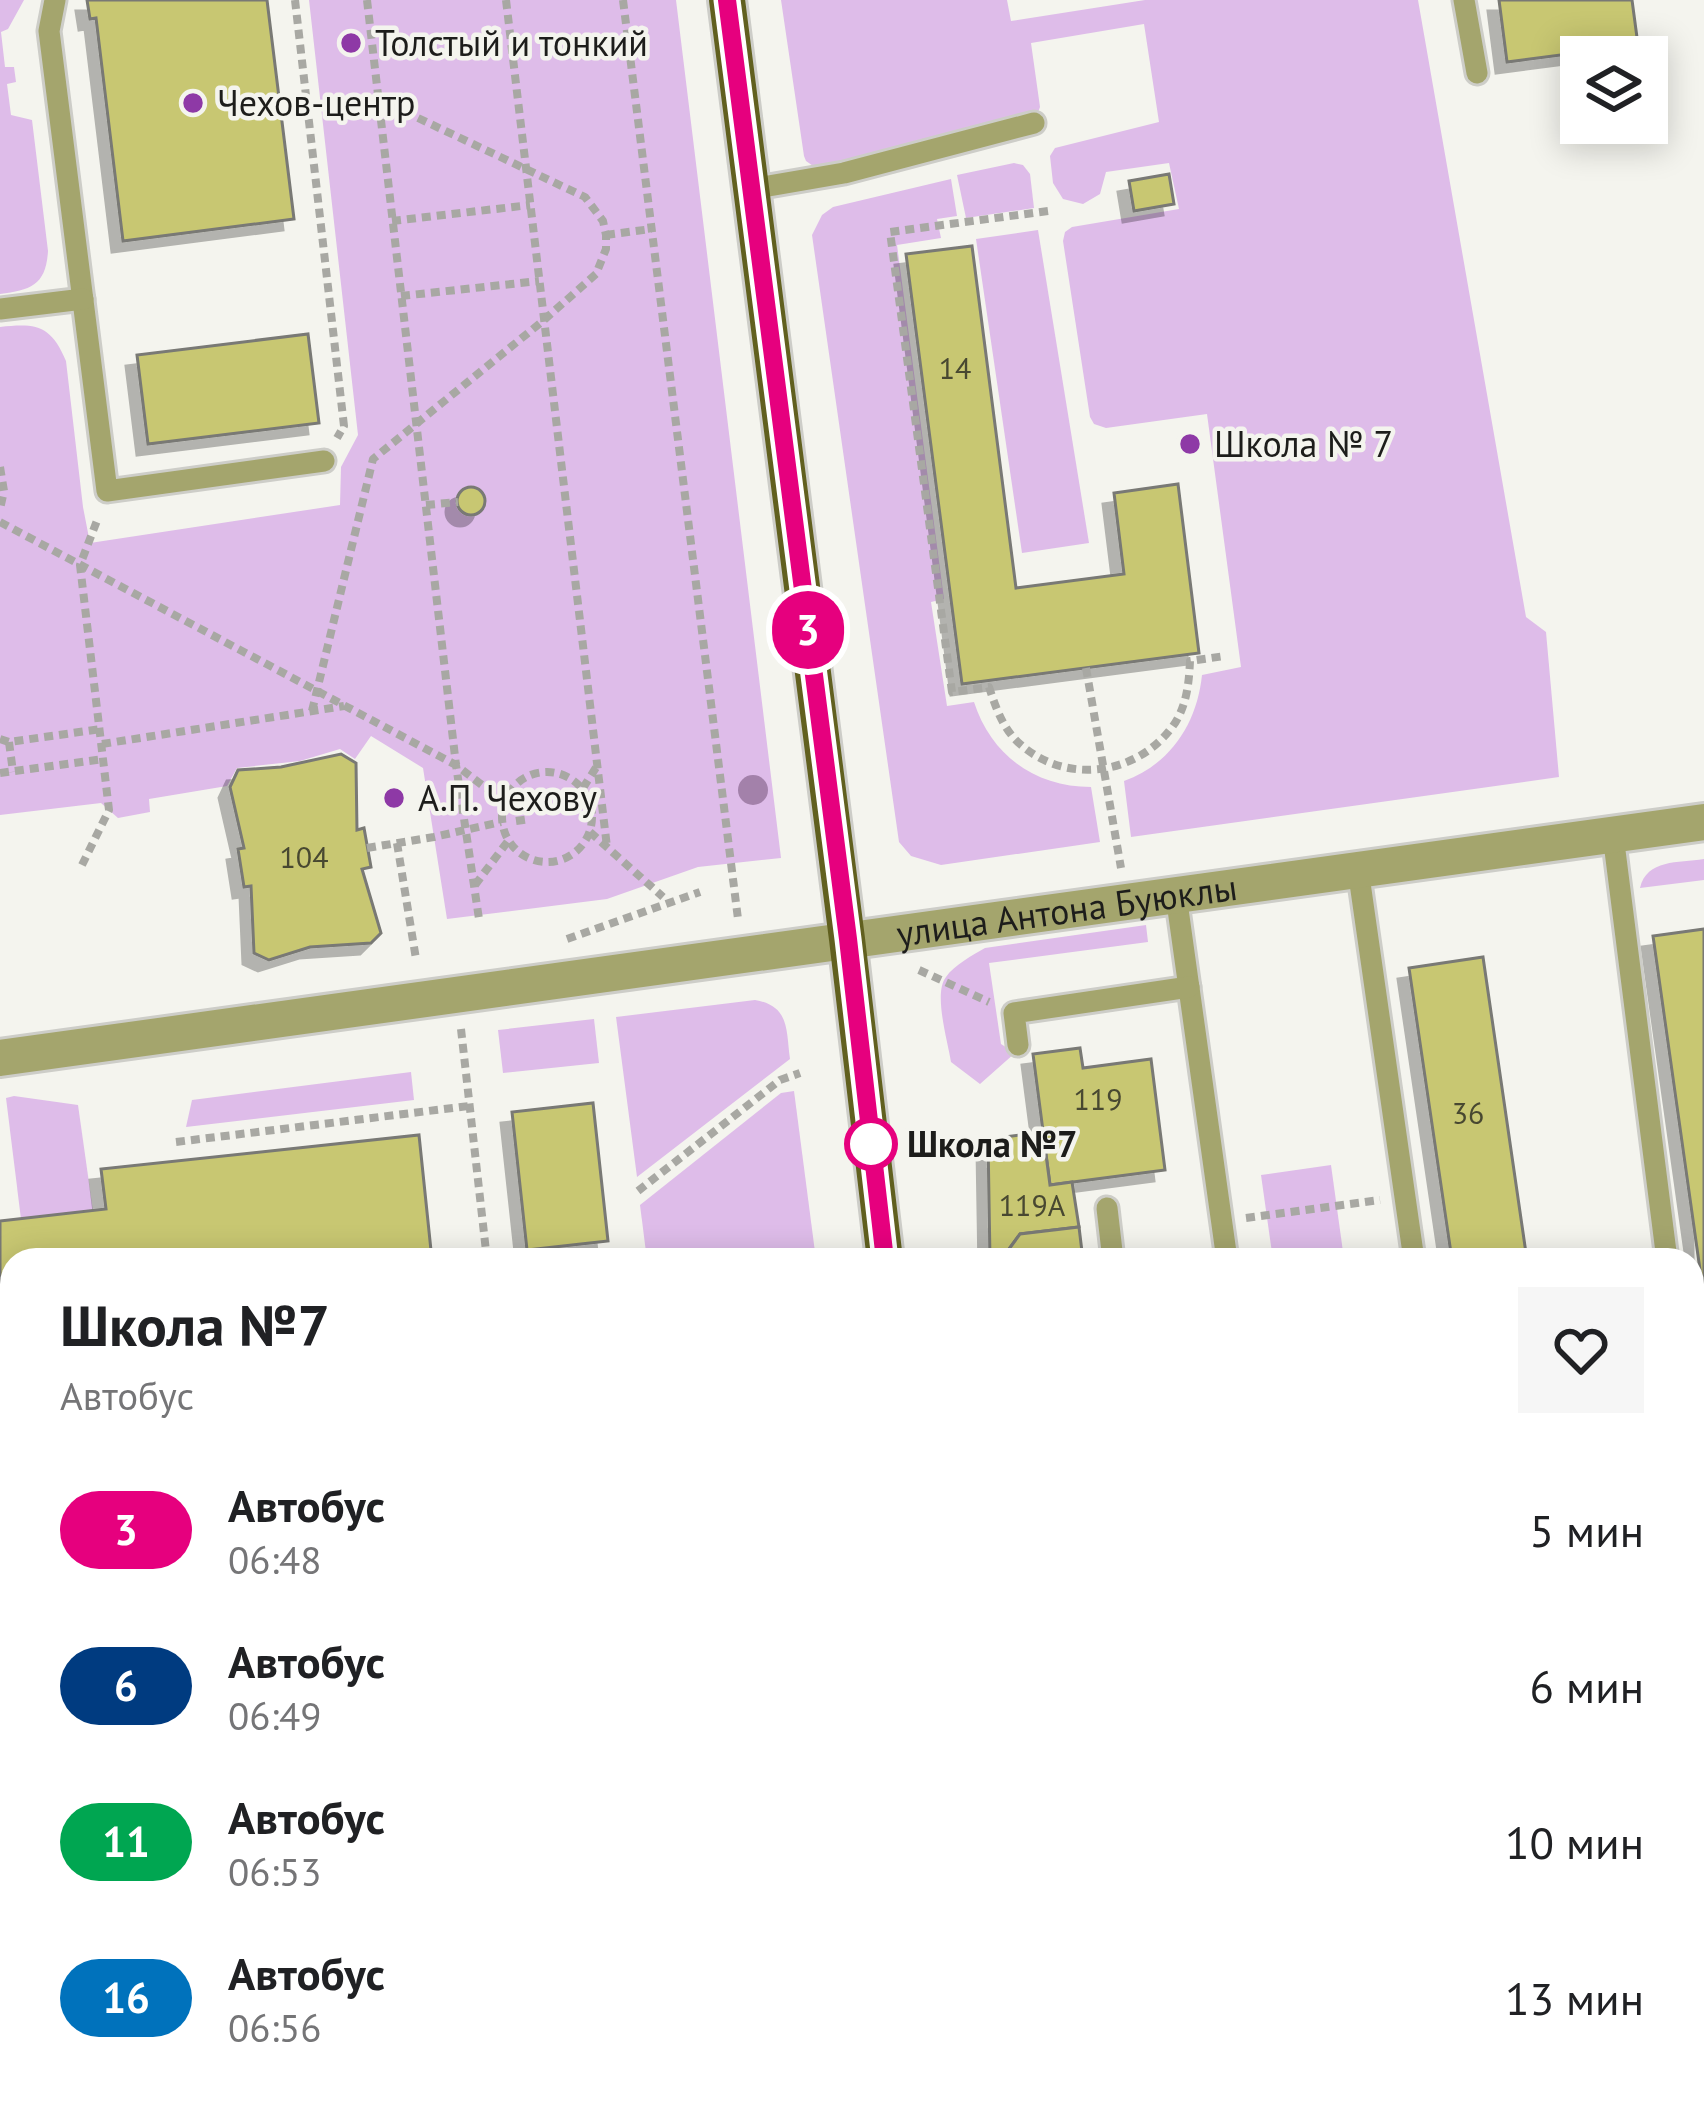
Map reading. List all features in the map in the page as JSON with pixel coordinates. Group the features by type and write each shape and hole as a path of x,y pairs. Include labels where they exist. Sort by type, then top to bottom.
{"main road":[{"path":"727,0 884,1248"}],"street":[{"name":"улица Антона Буюклы","path":"0,1058 1704,822"}],"lane":[{"path":"56,0 49,31 107,491 324,461"},
{"path":"1464,0 1477,73"},
{"path":"751,189 844,173 1034,123"},
{"path":"0,309 82,299"},
{"path":"1612,835 1665,1248"},
{"path":"1358,869 1412,1248"},
{"path":"1176,895 1225,1248"},
{"path":"1018,1045 1014,1013 1189,987"},
{"path":"1107,1208 1112,1248"}],"path":[{"path":"295,0 344,426 324,461"},
{"path":"367,0 456,764 479,919"},
{"path":"506,0 607,847"},
{"path":"623,0 740,932"},
{"path":"313,711 373,459 596,274 606,249 603,221 585,197 379,100"},
{"path":"392,221 530,206"},
{"path":"1048,211 890,232 952,692 988,687 999,717 1017,742 1043,760 1073,770 1104,770 1133,761 1159,743 1177,720 1188,691 1190,661 1225,656"},
{"path":"606,235 651,229"},
{"path":"401,296 539,281"},
{"path":"0,467 4,491 0,509"},
{"path":"82,865 109,810 80,565 107,491"},
{"path":"426,505 458,502"},
{"path":"0,522 456,764 504,802"},
{"path":"1086,668 1121,868"},
{"path":"102,744 346,706"},
{"path":"13,772 4,740 100,729"},
{"path":"0,773 104,759"},
{"path":"583,788 597,766"},
{"path":"552,772 571,778 583,788 592,812 590,832 579,849 562,860 542,862 523,856 508,841 502,822 504,802 515,785 532,774 552,772"},
{"path":"516,821 530,819"},
{"path":"367,848 502,822"},
{"path":"590,832 663,897"},
{"path":"475,885 508,841"},
{"path":"397,843 416,959"},
{"path":"555,944 700,892"},
{"path":"920,970 1014,1013"},
{"path":"460,1026 486,1248"},
{"path":"638,1191 780,1080 800,1073"},
{"path":"176,1142 470,1106"},
{"path":"1222,1222 1405,1197"}],"shaded area":[{"path":"0,0 24,0 8,29 1,32 5,67 14,67 16,82 7,84 11,115 32,120 48,251 44,272 35,284 0,294"},
{"path":"309,0 676,0 781,858 698,867 607,899 447,919 423,768 371,736 355,759 340,749 300,761 237,768 227,786 149,799 150,812 118,818 101,803 0,815 0,327 41,329 66,361 90,543 340,505 341,467 358,435"},
{"path":"781,0 1007,0 1011,21 1145,0 1418,0 1526,617 1546,632 1559,777 1131,837 1124,781 1155,764 1179,740 1194,709 1202,675 1241,667 1207,414 1106,428 1094,424 1063,241 1072,227 1179,209 1169,163 1106,172 1100,194 1083,204 1063,199 1053,183 1050,156 1055,148 1159,122 1144,24 1031,43 1040,107 1030,121 816,168 804,156"},
{"path":"1014,163 1030,174 1034,208 966,218 957,175"},
{"path":"951,179 957,216 937,219 941,238 897,245 944,599 931,602 947,706 974,702 992,738 1018,764 1051,781 1091,787 1100,842 941,865 911,856 899,842 812,235 822,215 833,207"},
{"path":"1038,230 1089,543 1022,553 976,239"},
{"path":"1704,859 1704,880 1640,888 1656,867"},
{"path":"1146,925 1148,942 989,963 1001,1044 1015,1053 980,1084 951,1062 941,994 954,968 985,948"},
{"path":"755,1000 780,1014 790,1059 637,1177 616,1017"},
{"path":"594,1019 599,1063 503,1073 498,1030"},
{"path":"411,1072 414,1100 186,1127 192,1100"},
{"path":"794,1091 814,1248 645,1248 640,1205 781,1093"},
{"path":"6,1098 78,1105 93,1211 21,1219"},
{"path":"1331,1165 1342,1248 1271,1248 1261,1175"}],"building":[{"name":"Чехов-центр","path":"87,0 267,0 294,219 123,241 96,18 90,19"},
{"path":"1499,0 1632,0 1637,36 1560,36 1560,55 1507,62"},
{"path":"1169,174 1174,204 1134,211 1129,181"},
{"path":"972,246 1016,588 1124,574 1114,493 1178,484 1199,653 962,684 906,254"},
{"path":"308,334 319,423 148,444 137,355"},
{"path":"471,487 481,491 485,501 481,511 471,515 461,511 457,501 461,491"},
{"path":"341,754 356,763 357,830 364,828 371,867 362,869 381,933 371,943 310,947 269,960 254,953 251,886 244,887 238,849 244,848 230,787 238,770 281,767"},
{"path":"1704,929 1704,1248 1697,1248 1653,936"},
{"path":"1483,957 1525,1248 1450,1248 1409,968"},
{"path":"1080,1048 1083,1068 1151,1059 1165,1170 1050,1185 1033,1054"},
{"path":"593,1103 608,1241 527,1248 512,1112"},
{"path":"1043,1132 1050,1185 1072,1182 1079,1227 1020,1234 1010,1248 990,1248 988,1139"},
{"path":"419,1135 431,1248 0,1248 0,1221 106,1209 101,1169"},
{"path":"1079,1227 1082,1248 1010,1248 1020,1234"}],"bus line":[{"name":"3","path":"727,0 884,1248"}],"place":[{"name":"Толстый и тонкий","path":"351,43"},
{"name":"Чехов-центр","path":"193,103"},
{"name":"Школа № 7","path":"1190,444"},
{"name":"А.П. Чехову","path":"394,798"},
{"name":"Школа №7","path":"871,1144"}]}
